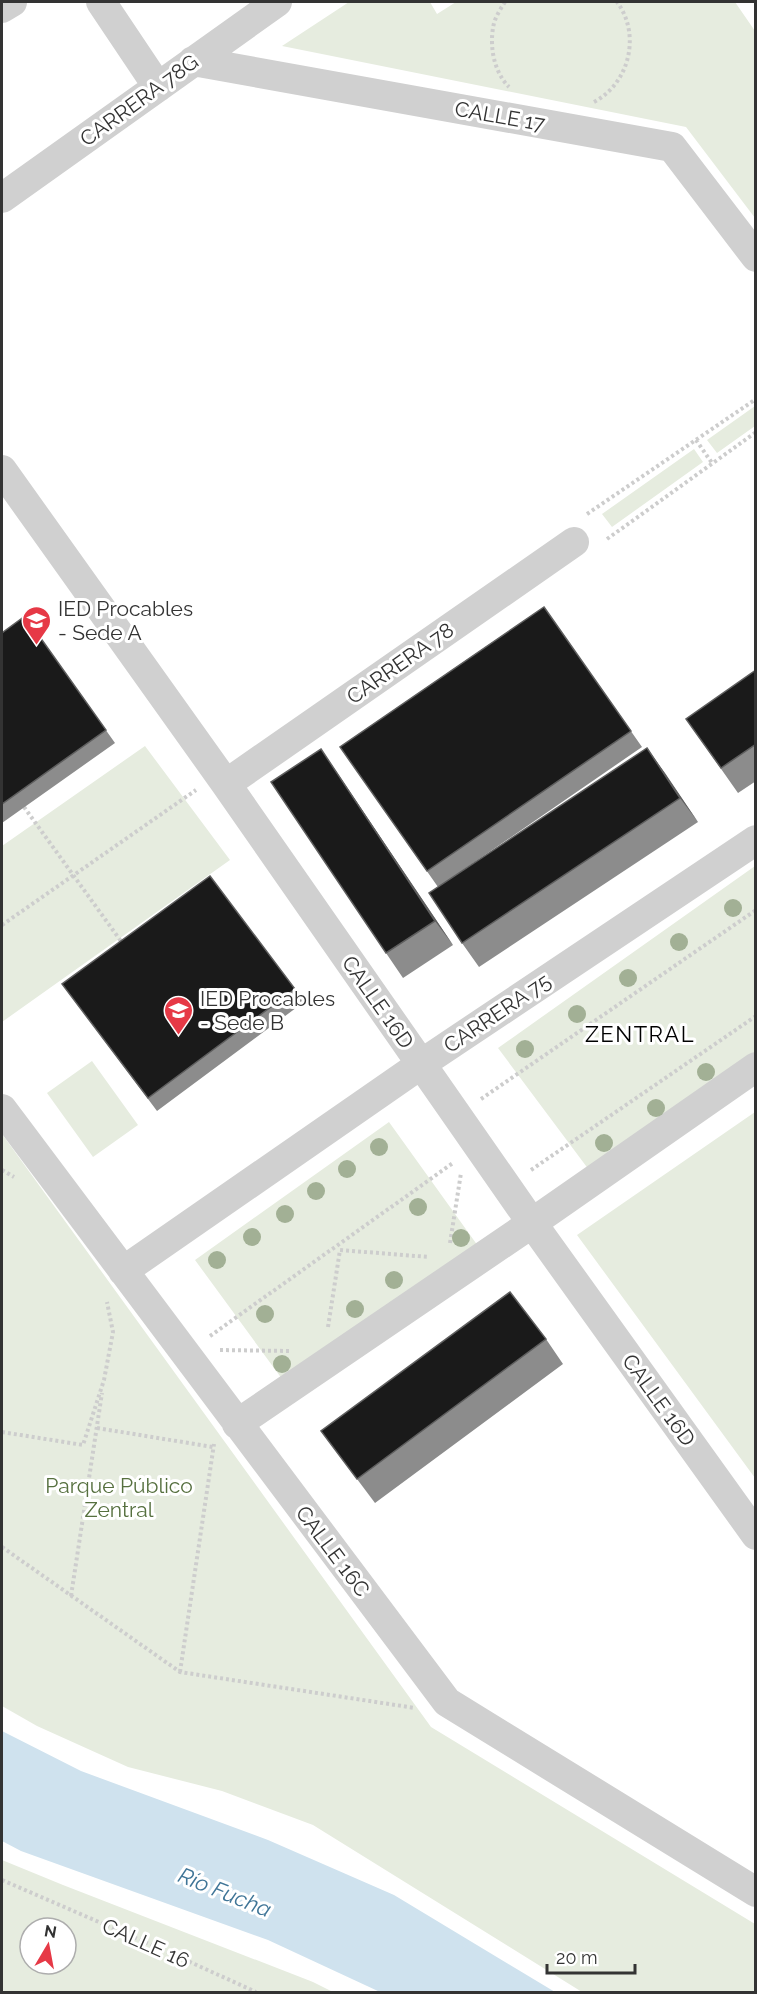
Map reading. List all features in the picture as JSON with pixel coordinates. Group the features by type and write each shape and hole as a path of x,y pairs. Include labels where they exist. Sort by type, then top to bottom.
{"street":[{"path":"2,8 12,2"},
{"path":"101,2 158,87"},
{"name":"CARRERA 78G","path":"2,198 277,2"},
{"name":"CALLE 17","path":"193,62 672,147 756,257"},
{"name":"CALLE 16D","path":"2,470 214,785 421,1064 756,1535"},
{"name":"CARRERA 78","path":"214,785 574,542"},
{"name":"CARRERA 75","path":"114,1282 421,1064 756,840"},
{"path":"226,1430 532,1223 756,1067"},
{"name":"CALLE 16C","path":"2,1109 114,1282 226,1430 447,1702 756,1892"}],"path":[{"path":"505,2 495,21 491,42 495,64 505,83 513,91"},
{"path":"584,107 605,96 621,78 629,56 630,32 623,10 616,2"},
{"path":"587,514 756,399"},
{"path":"607,539 756,432"},
{"path":"696,440 712,463"},
{"path":"2,925 214,785"},
{"path":"24,807 123,945"},
{"path":"480,1100 756,910"},
{"path":"523,1176 756,1016"},
{"path":"201,1342 455,1161"},
{"path":"449,1247 462,1167"},
{"path":"327,1329 340,1250 437,1257"},
{"path":"71,1596 113,1332 114,1282"},
{"path":"215,1349 292,1351"},
{"path":"2,1432 83,1445 104,1380"},
{"path":"97,1428 213,1447"},
{"path":"180,1672 213,1447 226,1430"},
{"path":"2,1547 180,1672 423,1710"},
{"name":"CALLE 16","path":"2,1880 256,1992"}],"green space":[{"path":"349,2 430,2 437,14 456,2 735,2 755,31 755,218 686,127 282,46"},
{"path":"755,406 755,426 717,453 707,440"},
{"path":"694,449 703,462 612,527 602,514"},
{"path":"145,746 230,860 2,1022 2,846"},
{"path":"755,866 755,1059 592,1174 498,1048"},
{"path":"92,1061 138,1125 93,1157 47,1093"},
{"path":"755,1112 755,1478 577,1235"},
{"path":"389,1122 478,1246 285,1383 195,1260"},
{"name":"Parque Público Zentral","path":"2,1134 431,1727 755,1924 755,1992 582,1992 313,1825 222,1791 128,1767 37,1726 2,1706"},
{"path":"2,1860 313,1982 333,1992 2,1992"}],"water":[{"name":"Río Fucha","path":"2,1731 81,1771 268,1840 394,1895 555,1992 380,1992 268,1940 21,1851 2,1841"}],"building":[{"path":"544,607 631,731 427,871 340,747"},
{"path":"25,616 106,730 2,804 2,633"},
{"path":"756,670 756,744 721,768 686,719"},
{"path":"647,748 680,798 462,943 429,893"},
{"path":"321,749 435,921 386,953 271,782"},
{"path":"210,876 295,989 148,1098 62,984"},
{"path":"510,1292 546,1339 357,1479 321,1431"}],"place":[{"name":"IED Procables - Sede A","path":"37,646"},
{"name":"IED Procables - Sede B","path":"179,1036"}],"district":[{"name":"ZENTRAL","path":"640,1034"}]}
